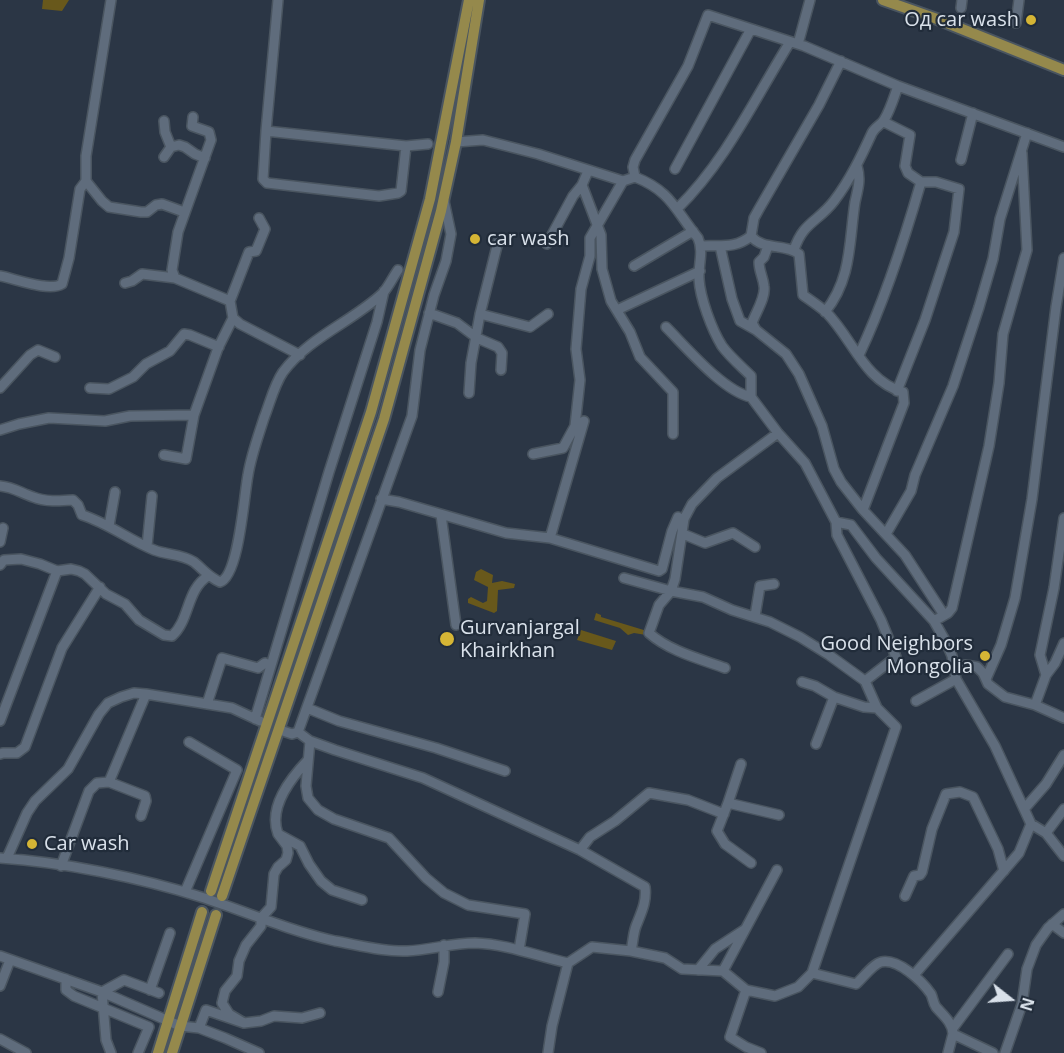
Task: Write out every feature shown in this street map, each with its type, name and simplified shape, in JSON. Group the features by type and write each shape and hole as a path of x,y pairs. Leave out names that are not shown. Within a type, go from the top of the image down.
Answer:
{"main road":[{"path":"211,891 371,412 420,238 440,153 469,0"},
{"path":"222,896 384,419 444,199 456,142 479,0"},
{"path":"885,0 1063,66"},
{"path":"158,1053 202,912"},
{"path":"172,1053 216,915"}],"street":[{"path":"0,276 56,287 62,284 65,277 80,189 86,181 86,156 111,0"},
{"path":"278,0 263,179 267,183 379,196 401,191 406,146"},
{"path":"677,209 708,176 729,146 794,43 810,0"},
{"path":"1016,23 1020,0"},
{"path":"635,177 633,167 635,160 688,66 708,15 794,43 898,86 1064,147"},
{"path":"675,169 751,29"},
{"path":"701,246 732,246 751,236 754,218 814,114 841,61"},
{"path":"794,250 798,236 832,204 858,166 873,130 884,122 898,86"},
{"path":"961,160 973,113"},
{"path":"175,279 172,270 178,232 211,140 209,132 192,126 193,117"},
{"path":"164,122 171,147"},
{"path":"884,122 910,135 905,166 908,173 921,182 936,182 959,189 954,232 925,320 897,391"},
{"path":"266,131 406,146 428,144"},
{"path":"886,534 911,492 915,475 928,449 957,376 991,267 1006,198 1027,133"},
{"path":"456,142 483,140 538,154 623,181 635,177 655,186 667,196 693,231 701,246 699,278 702,295 714,330 723,347 752,376 751,397"},
{"path":"164,157 171,147 179,146 205,158"},
{"path":"934,621 952,608 989,446 999,383 1003,334 1027,250 1022,153"},
{"path":"825,312 835,300 851,251 855,202 860,182 858,166"},
{"path":"546,244 588,171"},
{"path":"86,181 109,207 147,212 156,205 162,204 184,212"},
{"path":"533,454 562,448 575,426 580,380 576,349 581,289 590,256 590,238 623,181"},
{"path":"859,355 904,245 921,182"},
{"path":"582,185 598,224 603,244 602,268 608,292 630,332 640,357 673,392 673,434"},
{"path":"298,732 412,416 420,350 446,261 451,234 444,199"},
{"path":"164,455 186,459 194,415 219,347 233,318 230,301 249,252 256,251 265,230 259,218"},
{"path":"634,266 693,231"},
{"path":"751,236 768,246 794,250 799,254 803,295 825,312 868,370 883,383 903,392 904,403 863,510"},
{"path":"469,393 471,363 480,314 498,242"},
{"path":"720,246 732,299 740,321 756,330 786,354 799,374 822,426 834,469 841,482 863,510 905,555 944,615"},
{"path":"756,330 752,323 763,296 764,286 759,273 759,262 764,257 768,246"},
{"path":"986,679 1001,645 1015,598 1032,499 1064,258"},
{"path":"0,486 18,490 34,498 55,501 73,500 82,515 102,522 147,546 182,556 194,562 208,576 220,582 224,581 228,575 240,534 248,473 256,442 282,373 315,341 342,324 384,291 398,270"},
{"path":"617,310 700,271"},
{"path":"125,283 142,274 175,279 230,301"},
{"path":"255,719 329,472 377,322 384,291"},
{"path":"429,313 457,323 477,338 501,349 501,370"},
{"path":"480,314 530,327 548,314"},
{"path":"233,318 300,355"},
{"path":"666,327 714,375 743,395 751,397 778,433 805,463 836,522 837,535 881,620 896,657 865,681"},
{"path":"90,388 109,389 134,377 146,364 170,351 184,334 219,347"},
{"path":"0,388 30,355 38,350 55,357"},
{"path":"0,430 49,418 105,421 158,414 194,415"},
{"path":"550,538 584,421"},
{"path":"725,668 690,656 649,633 659,605 671,591 675,579 684,519 701,493 739,460 778,433"},
{"path":"109,526 115,492"},
{"path":"147,546 152,496"},
{"path":"381,499 399,502 506,533 550,538 659,571 662,569 678,517"},
{"path":"441,515 456,626"},
{"path":"1046,675 1040,655 1054,588 1064,518"},
{"path":"836,522 851,525 876,558 934,621 946,642 956,679 995,746 1031,824 1046,833 1064,856"},
{"path":"0,542 3,528"},
{"path":"683,534 705,543 734,533 755,546"},
{"path":"1,560 21,559 57,571 71,569 79,571 106,594 125,604 139,620 164,635 172,636 178,630 195,588 208,576"},
{"path":"0,721 57,571"},
{"path":"550,1053 552,1026 568,963 592,946 665,958 682,969 723,971 746,990 775,996 798,987 812,973 896,728 877,708 865,681 800,637 755,616 732,610 703,597 624,578"},
{"path":"755,616 760,586 774,584"},
{"path":"0,754 17,753 25,747 62,648 100,587"},
{"path":"1035,705 1046,675 1055,663 1064,643"},
{"path":"207,704 222,658 258,668 265,663"},
{"path":"954,667 971,665 983,672 988,684 1005,698 1035,705 1064,718"},
{"path":"916,701 956,679"},
{"path":"802,682 834,697 864,707 877,708"},
{"path":"268,724 232,708 146,694 134,693 108,703 99,714 68,769 35,801 4,858 155,884 332,940 363,946 407,951 444,945 482,944 519,950 568,963"},
{"path":"109,782 146,694"},
{"path":"816,744 834,697"},
{"path":"307,708 345,723 436,748 505,771"},
{"path":"280,730 292,734 298,732"},
{"path":"298,732 310,741 423,778 580,850 645,888 642,914 635,928 631,951"},
{"path":"310,741 306,786 308,798 318,810 334,819 389,838 426,878 444,893 468,906 525,914 519,950"},
{"path":"185,892 237,770 189,742"},
{"path":"1025,808 1046,784 1064,755"},
{"path":"244,1023 229,1014 222,1003 225,991 237,976 239,962 246,945 261,926 261,918 270,907 274,874 286,860 288,853 287,846 274,824 281,797 296,773 308,760"},
{"path":"741,764 717,831 725,844 751,863"},
{"path":"61,866 92,786 109,782 145,796 146,801 141,816"},
{"path":"905,896 914,876 922,872 932,829 946,794 960,792 973,796 998,849 1004,871"},
{"path":"580,850 590,837 648,793 688,800 724,814"},
{"path":"728,803 778,815"},
{"path":"1046,833 1064,809"},
{"path":"914,975 1019,853 1031,824"},
{"path":"278,834 300,846 309,864 332,890 362,900"},
{"path":"723,971 777,870"},
{"path":"1005,1053 1022,1004 1027,969 1036,945 1052,924 1064,914"},
{"path":"1052,924 1064,933"},
{"path":"698,970 715,949 745,929"},
{"path":"102,992 124,980 155,991 170,933"},
{"path":"438,992 444,962 444,945"},
{"path":"948,1053 953,1031 1008,954"},
{"path":"0,956 102,992 180,1026 199,1028 259,1053"},
{"path":"0,986 10,960"},
{"path":"812,973 856,984 879,962 890,962 902,966 914,975 930,994 934,1004 953,1031 993,1053"},
{"path":"66,979 66,990 149,1027 138,1053"},
{"path":"746,990 730,1037 761,1053"},
{"path":"102,992 106,1040 111,1053"},
{"path":"199,1028 206,1010 244,1023 261,1021 274,1016 302,1018 320,1013"},
{"path":"0,1040 26,1053"}],"shaded area":[{"path":"43,0 69,0 62,11 42,9"},
{"path":"481,569 493,575 492,583 502,581 515,584 514,588 498,590 497,611 494,613 468,603 471,597 483,603 487,601 488,587 474,580 476,572"},
{"path":"596,613 601,617 647,631 646,635 634,633 628,635 620,628 594,620"},
{"path":"581,630 616,641 612,650 577,640"}],"place":[{"name":"Од car wash","path":"1031,20"},
{"name":"car wash","path":"475,239"},
{"name":"Gurvanjargal Khairkhan","path":"447,639"},
{"name":"Good Neighbors Mongolia","path":"985,656"},
{"name":"Car wash","path":"32,844"}]}
